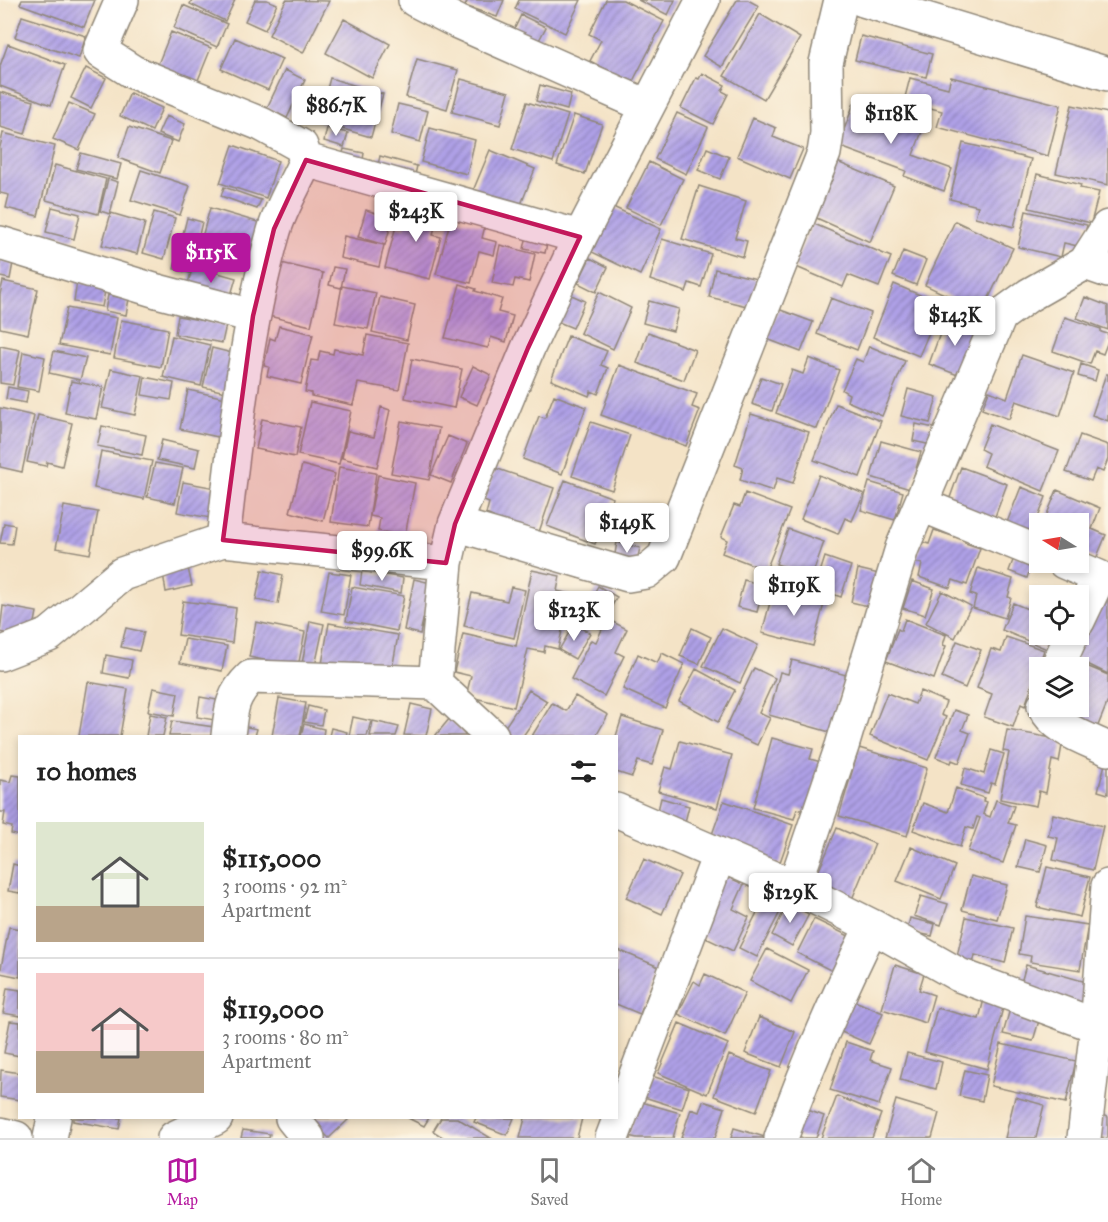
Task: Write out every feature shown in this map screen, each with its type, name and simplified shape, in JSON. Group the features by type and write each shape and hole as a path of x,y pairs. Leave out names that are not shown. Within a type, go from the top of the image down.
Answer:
{"street":[{"path":"122,0 100,51 133,72 261,124 301,146 306,160 274,229 253,316 240,397 223,540"},
{"path":"415,0 458,22 647,106"},
{"path":"435,683 446,563 456,524 528,348 580,237 704,0"},
{"path":"456,524 628,575 646,572 664,558 824,153 827,134 826,63 841,0"},
{"path":"863,0 1108,74"},
{"path":"306,160 580,237"},
{"path":"794,887 842,746 902,548 1000,316 1029,295 1096,267 1108,227"},
{"path":"0,243 157,291 253,316"},
{"path":"922,505 1029,549"},
{"path":"0,654 49,635 122,574 223,540 446,563"},
{"path":"1089,568 1105,572 1089,601"},
{"path":"228,735 232,705 238,689 251,677 435,683 491,735"},
{"path":"1048,717 1108,749"},
{"path":"618,811 794,887 872,926 959,975 1103,1029"},
{"path":"612,1138 719,855"},
{"path":"1084,1138 1103,1029 1108,886"},
{"path":"781,1138 801,1083 844,982 872,926"},
{"path":"50,1138 54,1119"},
{"path":"174,1138 214,1119"},
{"path":"293,1119 308,1138"},
{"path":"0,1134 16,1138"}],"highlighted area":[{"path":"306,160 580,237 528,348 455,524 446,563 223,540 253,316 274,229"}],"building":[{"path":"22,0 95,0 84,27 20,4"},
{"path":"192,0 235,0 225,21 190,4"},
{"path":"255,0 267,0 277,4 265,30 245,21"},
{"path":"286,0 329,1 303,53 269,35"},
{"path":"468,0 504,0 497,17 465,6"},
{"path":"519,0 581,0 565,33 515,9"},
{"path":"606,0 623,0 664,21 632,83 590,61 601,40 589,34"},
{"path":"638,0 675,0 668,15"},
{"path":"737,0 748,0 759,6 722,67 703,56"},
{"path":"183,5 227,24 217,47 174,28"},
{"path":"760,14 800,38 764,99 724,76"},
{"path":"521,15 546,27 537,44 513,32"},
{"path":"22,16 86,36 79,58 15,37"},
{"path":"344,19 390,44 372,78 326,53"},
{"path":"171,32 211,48 196,85 156,69"},
{"path":"861,36 932,54 926,77 855,60"},
{"path":"235,38 282,59 268,90 221,69"},
{"path":"8,44 65,65 51,105 0,86 0,66"},
{"path":"417,59 458,70 447,109 406,97"},
{"path":"86,68 106,78 91,108 71,98"},
{"path":"285,70 305,80 287,118 267,108"},
{"path":"702,73 725,85 722,91 728,94 713,124 681,108 696,78 699,79"},
{"path":"951,77 1061,105 1048,156 937,127 942,111 904,101 910,78 948,88"},
{"path":"330,78 383,94 371,137 318,122"},
{"path":"461,79 509,92 500,125 452,112"},
{"path":"540,85 571,94 567,110 536,101"},
{"path":"0,92 34,101 25,134 0,127"},
{"path":"130,93 162,108 152,131 120,116"},
{"path":"527,102 568,115 553,162 512,149"},
{"path":"69,103 95,114 79,150 53,139"},
{"path":"854,103 923,129 913,155 952,169 944,191 904,176 906,171 838,146"},
{"path":"398,104 428,111 420,142 391,134"},
{"path":"1072,105 1108,113 1108,185 1056,173"},
{"path":"677,113 708,127 686,174 655,159"},
{"path":"574,115 602,124 585,174 557,165"},
{"path":"166,116 185,124 178,142 158,134"},
{"path":"753,118 776,128 773,137 803,149 790,179 737,156"},
{"path":"129,127 171,141 160,173 118,158"},
{"path":"327,128 348,133 344,147 324,141"},
{"path":"430,128 475,140 467,174 421,162"},
{"path":"3,133 55,146 38,216 6,208 9,195 0,193 0,147"},
{"path":"963,143 1031,159 1014,227 975,217 978,206 950,199"},
{"path":"233,145 278,161 266,198 220,183"},
{"path":"707,148 729,157 720,179 698,170"},
{"path":"344,149 364,153 362,166 341,161"},
{"path":"490,150 535,169 516,217 470,198"},
{"path":"81,153 121,164 117,179 76,169"},
{"path":"380,156 417,166 413,183 376,174"},
{"path":"835,161 894,186 870,242 812,216"},
{"path":"649,162 683,179 661,225 626,208"},
{"path":"55,165 106,179 98,214 46,200"},
{"path":"141,170 190,186 180,215 131,200"},
{"path":"1037,174 1099,192 1091,223 1029,208"},
{"path":"108,179 118,182 110,214 100,211"},
{"path":"699,186 746,201 735,238 747,241 743,257 682,239"},
{"path":"224,187 261,200 257,209 221,196"},
{"path":"412,202 439,209 433,235 441,237 430,279 385,268 396,226 405,228"},
{"path":"52,207 80,214 74,239 46,232"},
{"path":"613,207 661,229 640,275 592,252"},
{"path":"210,208 264,224 255,256 201,241"},
{"path":"366,210 393,218 385,245 358,237"},
{"path":"1026,211 1087,225 1082,247 1064,243 1061,257 1018,247"},
{"path":"154,212 175,218 164,259 143,253"},
{"path":"111,213 145,223 137,254 102,245"},
{"path":"187,218 202,222 190,273 174,269"},
{"path":"451,218 485,226 482,238 497,242 494,255 479,251 471,283 436,274"},
{"path":"955,221 1013,248 982,312 925,285"},
{"path":"812,223 891,257 879,287 848,275 843,287 794,266"},
{"path":"527,235 548,238 545,253 524,249"},
{"path":"344,236 384,245 379,267 340,258"},
{"path":"662,239 711,254 701,287 689,283 686,292 650,280"},
{"path":"500,245 535,254 529,282 515,279 513,287 492,283"},
{"path":"903,251 926,260 916,285 893,276"},
{"path":"590,258 608,267 596,292 578,283"},
{"path":"0,260 13,263 10,279 0,277"},
{"path":"273,261 323,273 311,326 260,314"},
{"path":"193,266 236,278 229,302 186,290"},
{"path":"333,267 345,269 341,288 329,285"},
{"path":"715,269 757,279 751,307 709,297"},
{"path":"3,281 38,289 28,334 0,328 0,294"},
{"path":"77,281 106,286 102,307 74,302"},
{"path":"460,284 502,299 498,312 513,316 506,342 491,337 488,348 445,338"},
{"path":"894,284 941,304 919,356 873,337"},
{"path":"342,286 376,293 368,329 335,323"},
{"path":"599,292 631,308 613,349 580,333"},
{"path":"567,293 585,301 573,328 556,321"},
{"path":"108,295 129,299 126,315 105,311"},
{"path":"380,297 415,305 407,340 372,332"},
{"path":"1085,297 1108,306 1108,330 1077,318"},
{"path":"831,298 871,313 857,350 817,334"},
{"path":"649,301 679,309 673,331 643,323"},
{"path":"67,308 117,318 110,355 59,345"},
{"path":"778,309 813,322 801,352 767,339"},
{"path":"178,316 226,325 222,343 175,334"},
{"path":"946,317 980,330 963,377 929,364"},
{"path":"1065,317 1101,329 1101,332 1108,334 1103,354 1095,351 1090,364 1053,351"},
{"path":"121,320 168,329 161,367 114,358"},
{"path":"279,326 313,334 301,384 267,376 269,367 264,366 270,338 275,340"},
{"path":"648,332 695,350 684,380 637,363"},
{"path":"367,335 408,343 399,390 358,383 353,405 311,396 311,393 305,392 311,360 318,361 320,351 333,354 334,349 363,355"},
{"path":"172,336 210,345 201,386 163,377"},
{"path":"568,336 607,351 601,365 608,368 598,394 591,391 589,396 551,380"},
{"path":"0,346 20,350 13,385 0,383"},
{"path":"869,346 905,361 882,416 847,401 849,394 842,390 856,359 863,362"},
{"path":"212,348 244,356 235,394 203,387"},
{"path":"54,351 86,358 80,380 49,373"},
{"path":"23,352 45,357 39,391 17,387"},
{"path":"1022,355 1074,373 1060,416 1016,401 1009,419 982,409 989,391 1007,398"},
{"path":"809,358 839,370 817,429 776,413 792,370 803,374"},
{"path":"412,359 462,369 454,408 405,398"},
{"path":"1081,364 1098,370 1095,381 1078,376"},
{"path":"619,365 697,394 692,407 700,410 686,446 601,415"},
{"path":"473,366 491,375 477,405 459,397"},
{"path":"111,369 143,376 135,415 102,408"},
{"path":"1106,374 1108,374 1108,421 1092,415"},
{"path":"145,377 174,383 171,400 142,395"},
{"path":"761,377 781,384 772,411 752,404"},
{"path":"71,381 103,387 96,419 65,413"},
{"path":"8,387 28,391 26,403 6,399"},
{"path":"908,389 937,397 930,423 901,416"},
{"path":"188,390 231,399 223,438 180,429"},
{"path":"554,395 586,407 562,474 523,459 539,416 545,418"},
{"path":"310,402 351,411 339,464 298,455"},
{"path":"836,404 881,421 860,477 814,460"},
{"path":"381,407 390,410 377,467 342,458 348,431 374,437"},
{"path":"0,408 34,416 22,472 0,467"},
{"path":"751,414 809,432 793,483 777,478 773,491 740,480 743,468 735,465"},
{"path":"38,415 72,423 62,466 47,462 46,466 27,462"},
{"path":"262,419 301,427 295,457 256,449"},
{"path":"401,421 439,428 429,480 391,473"},
{"path":"591,422 630,435 612,490 572,476"},
{"path":"916,424 939,429 936,446 913,441"},
{"path":"990,424 1059,451 1043,491 983,466 988,453 980,449"},
{"path":"102,426 146,435 142,455 97,446"},
{"path":"1080,435 1108,445 1108,459 1103,472 1096,469 1091,481 1066,472"},
{"path":"448,436 467,444 451,483 431,475"},
{"path":"162,440 199,449 195,468 157,460"},
{"path":"881,441 921,452 910,489 871,477"},
{"path":"101,451 152,461 144,499 94,488"},
{"path":"155,463 183,468 175,503 147,497"},
{"path":"302,465 335,474 323,521 290,512"},
{"path":"339,467 376,473 368,527 331,522"},
{"path":"961,467 1007,484 993,522 947,506"},
{"path":"495,468 554,488 539,532 514,524 513,530 491,523 493,517 486,514 489,503 484,501"},
{"path":"378,475 415,483 405,536 378,531 380,518 370,516"},
{"path":"819,475 864,494 852,521 845,518 838,534 801,519"},
{"path":"565,480 613,498 595,544 547,526"},
{"path":"183,482 216,488 210,518 177,512"},
{"path":"869,482 903,492 895,520 861,510"},
{"path":"1021,487 1046,497 1040,513 1029,513 1029,541 1004,530"},
{"path":"1057,490 1100,508 1092,529 1106,535 1096,559 1089,556 1089,513 1048,513"},
{"path":"745,493 790,510 766,570 722,553 727,540 721,537 734,505 740,507"},
{"path":"64,506 98,512 90,554 56,548"},
{"path":"4,523 15,525 12,544 0,543"},
{"path":"788,529 824,542 812,576 776,564"},
{"path":"934,530 965,540 965,543 980,548 967,585 953,580 950,588 919,577 922,564 915,562 922,542 929,544"},
{"path":"617,542 640,548 636,565 614,560"},
{"path":"1015,555 1029,560 1027,578 1009,571"},
{"path":"825,557 851,566 841,597 815,588"},
{"path":"188,568 192,586 166,592 163,573"},
{"path":"978,568 1013,579 1008,597 1011,598 1005,618 973,608 976,596 970,594"},
{"path":"858,569 879,574 872,607 851,602"},
{"path":"262,570 283,575 278,604 256,600"},
{"path":"532,570 560,576 557,591 570,594 558,649 545,646 544,652 528,649 514,707 466,696 471,676 454,672 463,634 516,646"},
{"path":"362,571 403,578 401,593 360,585"},
{"path":"329,572 351,575 344,615 321,611"},
{"path":"414,579 431,583 420,634 404,630"},
{"path":"744,580 764,585 757,612 737,607"},
{"path":"912,581 934,589 925,615 903,608"},
{"path":"598,586 617,597 599,628 581,617"},
{"path":"352,587 404,596 397,631 346,621"},
{"path":"511,587 525,590 514,638 464,626 472,593 507,601"},
{"path":"774,587 825,600 813,646 762,633"},
{"path":"942,591 971,606 955,638 926,623"},
{"path":"1108,596 1108,674 1089,665 1089,657 1073,657 1080,645 1089,645 1089,629"},
{"path":"183,601 236,608 232,643 178,635"},
{"path":"1013,603 1029,610 1029,641 1002,630"},
{"path":"3,606 37,612 32,638 0,632"},
{"path":"607,619 627,629 616,652 624,656 604,696 571,679 591,640 596,642"},
{"path":"905,619 946,635 943,645 946,646 934,679 886,661 898,629 901,631"},
{"path":"310,621 324,624 314,671 301,669"},
{"path":"256,622 305,632 298,667 249,657"},
{"path":"329,623 398,635 391,676 322,664"},
{"path":"574,624 590,633 575,659 559,650"},
{"path":"126,628 144,632 139,651 121,647"},
{"path":"692,628 711,637 699,664 680,656"},
{"path":"722,628 758,645 740,683 703,666"},
{"path":"1006,637 1044,650 1042,657 1029,657 1029,694 1025,706 1021,704 1013,727 984,717 992,694 977,688 991,649 1001,652"},
{"path":"185,639 227,646 222,671 180,663"},
{"path":"957,641 981,650 965,688 942,678"},
{"path":"1037,645 1057,645 1054,652"},
{"path":"662,653 684,664 665,708 623,689 638,654 657,663"},
{"path":"106,655 132,660 129,678 103,673"},
{"path":"792,660 846,675 830,732 769,715 780,672 788,674"},
{"path":"1089,667 1108,675 1108,701 1095,733 1074,717 1089,717"},
{"path":"754,668 775,678 759,713 770,718 757,745 725,730"},
{"path":"696,669 735,690 718,722 679,701"},
{"path":"88,682 128,689 120,735 79,735"},
{"path":"153,688 178,693 174,716 148,711"},
{"path":"529,690 547,701 524,735 501,733"},
{"path":"920,691 946,702 941,715 946,717 928,760 870,736 887,693 915,704"},
{"path":"575,696 608,715 597,735 533,735 552,703 566,711"},
{"path":"200,697 223,701 220,721 197,717"},
{"path":"279,698 306,703 300,735 272,735"},
{"path":"411,704 432,709 426,735 404,735"},
{"path":"308,706 324,710 321,725 304,722"},
{"path":"954,710 968,715 962,730 970,733 959,763 952,760 951,763 936,757"},
{"path":"150,714 167,717 163,735 146,735"},
{"path":"353,717 371,721 367,735 349,735"},
{"path":"622,717 663,730 652,765 638,761 632,777 618,773 616,735"},
{"path":"450,718 465,735 436,735"},
{"path":"172,721 214,727 213,735 169,735"},
{"path":"373,721 399,727 396,735 370,735"},
{"path":"304,724 324,729 323,735 301,735"},
{"path":"237,725 257,729 255,735 234,735"},
{"path":"331,728 347,732 346,735 329,735"},
{"path":"1007,730 1063,740 1059,762 1052,760 1046,793 1039,791 1036,806 1000,799 1009,752 1003,751"},
{"path":"772,738 813,749 810,759 821,762 808,812 797,809 794,819 753,808"},
{"path":"680,741 732,755 717,808 658,791 665,767 672,769"},
{"path":"859,748 927,768 907,836 839,816"},
{"path":"991,750 1004,754 995,784 991,783 988,793 961,785 965,768 984,774"},
{"path":"1105,764 1108,764 1108,794 1098,791"},
{"path":"12,775 18,776 18,836 11,834 12,827 3,825 5,812 0,812 0,780 10,782"},
{"path":"956,788 984,798 983,801 987,802 983,814 990,817 996,800 1014,806 1008,823 1016,825 1003,863 968,851 980,818 977,817 973,829 966,827 960,847 913,830 923,803 948,812"},
{"path":"661,798 689,806 684,826 656,819"},
{"path":"724,801 793,825 779,865 710,840"},
{"path":"1053,814 1103,826 1093,870 1053,860 1058,838 1048,836"},
{"path":"837,828 875,844 850,904 820,891 825,878 817,875"},
{"path":"1025,839 1047,845 1040,872 1018,867"},
{"path":"911,847 955,866 941,899 897,881"},
{"path":"644,859 680,875 662,914 626,898"},
{"path":"13,864 18,865 18,893 8,891"},
{"path":"1047,867 1090,877 1080,917 1037,907"},
{"path":"721,874 744,884 733,909 749,917 733,951 693,932"},
{"path":"971,876 1007,885 997,919 962,910"},
{"path":"766,895 784,904 757,957 739,948"},
{"path":"921,896 948,904 941,925 914,916"},
{"path":"788,903 809,914 792,946 772,935"},
{"path":"1025,916 1088,925 1080,970 1030,962 1031,956 1019,954"},
{"path":"966,917 1013,928 1005,963 975,955 972,969 955,965"},
{"path":"910,918 935,924 932,936 907,931"},
{"path":"814,919 853,938 836,973 797,953"},
{"path":"9,927 18,929 18,977 0,973"},
{"path":"767,949 808,970 791,1003 750,981"},
{"path":"618,950 659,967 640,1014 618,1005"},
{"path":"895,965 924,974 919,990 934,995 926,1023 882,1009"},
{"path":"1026,965 1090,983 1083,1009 1019,990"},
{"path":"705,974 745,993 725,1036 678,1014 694,981 700,985"},
{"path":"7,988 18,990 18,1016 3,1013"},
{"path":"843,996 883,1013 869,1044 830,1027"},
{"path":"984,999 1004,1004 987,1069 925,1052 937,1008 979,1019"},
{"path":"1010,1009 1040,1017 1033,1041 1003,1034"},
{"path":"759,1017 795,1032 781,1067 745,1053"},
{"path":"10,1021 18,1022 18,1056 4,1053"},
{"path":"679,1023 728,1044 707,1094 658,1073"},
{"path":"846,1042 873,1051 870,1060 892,1067 879,1105 830,1090"},
{"path":"1001,1044 1076,1061 1066,1103 991,1086"},
{"path":"907,1053 942,1062 936,1089 900,1080"},
{"path":"729,1055 771,1071 756,1112 714,1096"},
{"path":"1,1070 18,1073 18,1100 0,1097"},
{"path":"965,1070 987,1075 982,1101 959,1096"},
{"path":"652,1076 689,1088 682,1109 644,1097"},
{"path":"837,1096 881,1114 872,1138 821,1138"},
{"path":"1015,1097 1044,1105 1036,1138 1005,1138"},
{"path":"896,1100 939,1113 932,1138 885,1138"},
{"path":"638,1101 680,1113 673,1138 628,1136"},
{"path":"703,1101 725,1108 715,1138 681,1138 691,1109 699,1112"},
{"path":"797,1106 824,1116 816,1138 803,1138 788,1132"},
{"path":"1103,1115 1108,1117 1108,1138 1099,1137"},
{"path":"73,1119 121,1119 119,1129 73,1121"},
{"path":"309,1119 349,1119 329,1138"},
{"path":"410,1119 428,1119 424,1126"},
{"path":"440,1119 459,1119 491,1138 444,1138 433,1131"},
{"path":"476,1119 514,1119 507,1135 474,1122"},
{"path":"525,1119 582,1119 577,1138 520,1138"},
{"path":"734,1128 765,1137 765,1138 731,1138"},
{"path":"243,1130 270,1134 269,1138 241,1138"}]}
